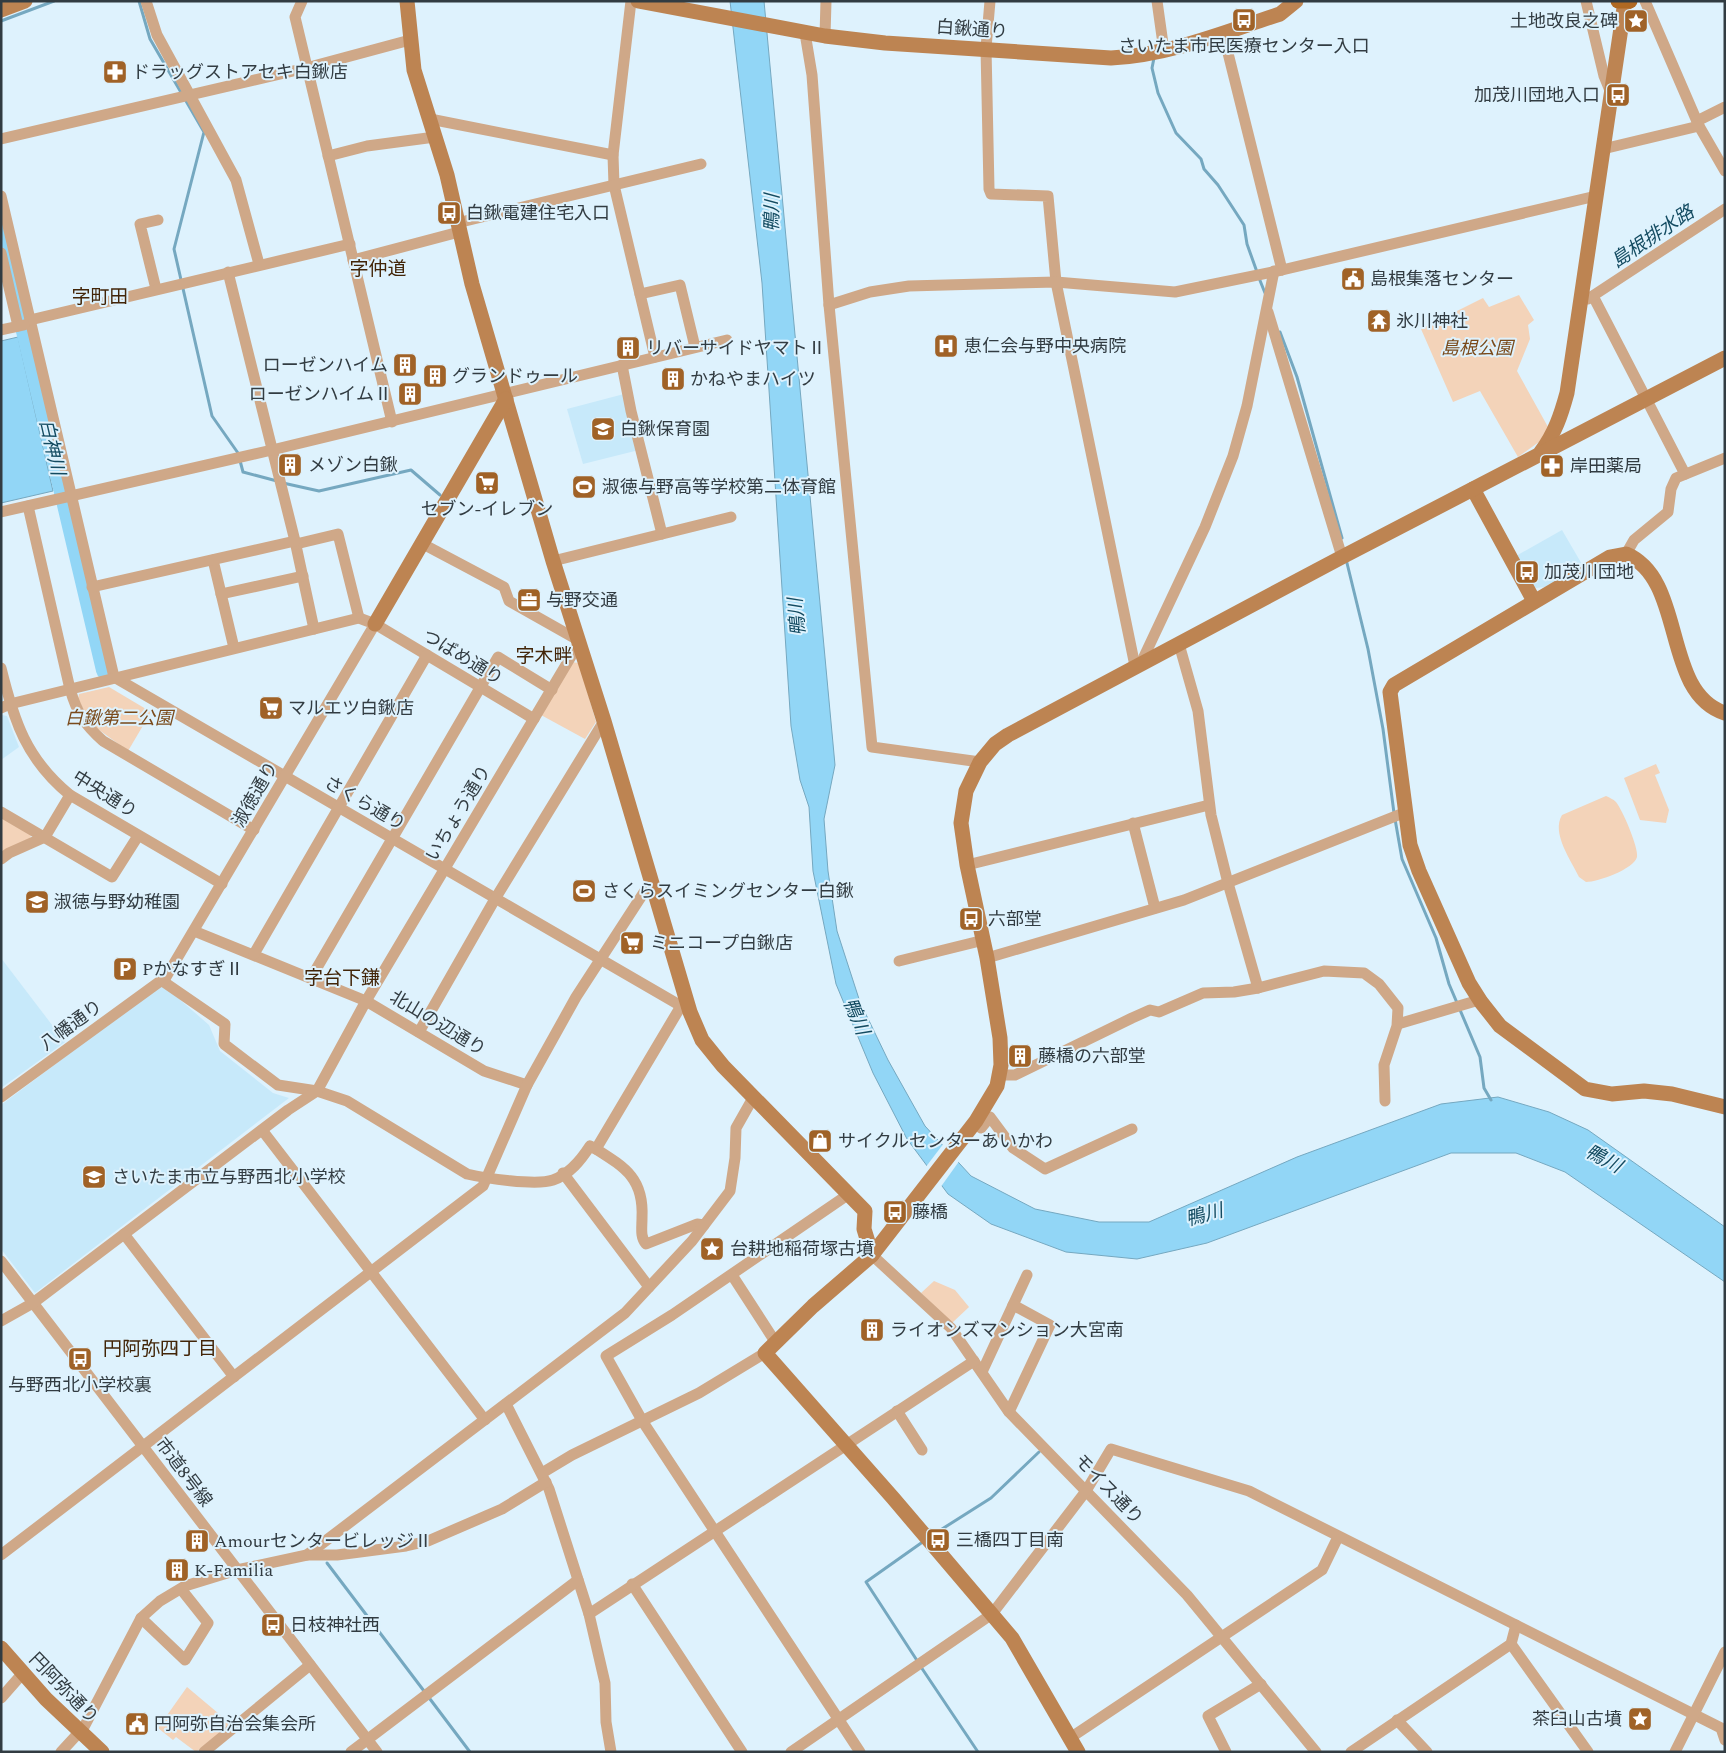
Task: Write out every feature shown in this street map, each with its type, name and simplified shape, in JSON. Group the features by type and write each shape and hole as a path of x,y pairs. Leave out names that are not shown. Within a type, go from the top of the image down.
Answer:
{"main road":[{"path":"1618,1 1630,1"}],"street":[{"path":"1,10 25,1"},
{"path":"146,1 157,35 236,180 259,264"},
{"path":"302,1 295,17 392,422"},
{"path":"407,1 414,70 436,137 458,227 505,397 553,561 604,721 686,1009 702,1040 753,1098 865,1211 864,1229 872,1255"},
{"path":"631,1 614,155 614,185 655,358"},
{"name":"白鍬通り","path":"638,1 825,36 885,43 986,48 1111,58 1158,52 1224,33 1280,14 1296,1"},
{"path":"825,36 826,1"},
{"path":"990,1 986,48 989,189 991,194 1048,196 1056,282 1138,665"},
{"path":"1158,1 1158,52"},
{"path":"1586,1 1604,76 1611,93"},
{"path":"1540,454 1552,437 1560,420 1587,300 1596,196 1625,1"},
{"path":"1645,1 1698,124 1725,171"},
{"path":"802,32 812,76 829,305 872,747 980,762"},
{"path":"1138,665 1205,527 1233,456 1247,406 1278,271 1224,33"},
{"path":"1,139 306,68 410,40"},
{"path":"1603,149 1698,124 1725,107"},
{"path":"430,119 614,155"},
{"path":"328,156 367,146 436,137"},
{"path":"353,260 458,227 614,185 701,164"},
{"path":"1,196 26,324 67,497 114,677"},
{"path":"829,305 870,292 909,286 1056,282 1175,292 1278,271 1596,196"},
{"path":"1587,300 1725,209"},
{"path":"156,290 140,224 158,220"},
{"path":"1,330 259,264 350,244"},
{"path":"1,253 26,324"},
{"path":"228,272 295,543 314,629"},
{"path":"640,294 680,285 695,348"},
{"path":"1587,300 1646,399 1685,474"},
{"path":"1268,311 1342,557"},
{"path":"1,512 505,397 622,365 727,340"},
{"path":"61,1752 80,1732 141,1618 160,1601 181,1589 237,1570 307,1554 337,1555 406,1546 428,1541 502,1509 580,1451 643,1422 699,1393 770,1348 872,1255 976,1127 992,1098 1000,1075 1000,1038 988,958 962,836 962,811 966,791 980,762 994,744 1342,557 1725,358"},
{"path":"622,365 631,410 662,534"},
{"path":"375,624 505,397"},
{"path":"1626,554 1634,540 1668,512 1670,489 1676,478 1725,458"},
{"path":"1473,489 1534,601"},
{"path":"28,506 70,689 76,708 87,727 103,741 254,830"},
{"path":"553,561 731,517"},
{"path":"6,706 114,677 359,618 338,534 92,587"},
{"path":"421,543 504,587 509,601 579,642"},
{"path":"1725,713 1706,703 1693,686 1653,578 1639,562 1626,554 1610,557 1534,601 1394,685 1390,692 1410,845 1419,871 1469,984 1479,1000 1500,1026 1584,1089 1612,1094 1644,1091 1672,1094 1725,1107"},
{"path":"213,560 234,648"},
{"path":"221,594 302,576"},
{"name":"つばめ通り","path":"359,618 375,624 534,719"},
{"name":"淑徳通り","path":"161,980 194,931 375,624"},
{"name":"いちょう通り","path":"317,1091 366,1001 579,642"},
{"path":"1179,644 1198,711 1209,805 1228,883 1258,988"},
{"path":"254,954 427,655"},
{"path":"311,978 498,658 552,690"},
{"name":"中央通り","path":"1,668 6,706 21,734 36,761 70,795 222,884"},
{"name":"さくら通り","path":"114,677 686,1009"},
{"path":"419,1032 495,899 604,721"},
{"path":"1,859 9,853 46,837 70,795"},
{"path":"967,865 1209,805"},
{"path":"1,812 112,876 138,836"},
{"path":"988,958 1155,908 1228,883 1406,812"},
{"path":"1133,824 1155,908"},
{"path":"1,1554 483,1186 527,1085 599,959 650,883"},
{"name":"北山の辺通り","path":"194,931 366,1001 484,1071 527,1085"},
{"path":"899,961 984,940"},
{"path":"1000,1075 1015,1075 1150,1010 1159,1012 1203,993 1234,992 1258,988 1324,971 1364,972 1379,984 1398,1008 1398,1024 1384,1065 1385,1101"},
{"path":"161,980 225,1024 224,1044 278,1085 317,1091 347,1101 467,1174 487,1179 552,1180 580,1163 590,1146 624,1168 640,1192 643,1206 642,1239 646,1244 696,1224 704,1225"},
{"name":"八幡通り","path":"1,1097 161,980"},
{"path":"1398,1024 1479,1000"},
{"path":"596,1149 686,1009"},
{"path":"1,1321 33,1303 262,1130 317,1091"},
{"path":"307,1554 625,1313 692,1241 730,1191 735,1158 736,1128 753,1098"},
{"path":"976,1127 990,1117 1014,1148 1045,1169 1132,1129"},
{"path":"262,1130 485,1420"},
{"path":"563,1173 649,1287"},
{"path":"849,1194 732,1275 606,1356 643,1422 860,1752"},
{"path":"124,1234 234,1377"},
{"name":"モイス通り","path":"872,1255 950,1328 1010,1412 1187,1595 1316,1752"},
{"name":"市道8号線","path":"1,1260 377,1752"},
{"path":"732,1275 770,1348 846,1444 1012,1638 1074,1747 1222,1637 1322,1570 1338,1537"},
{"path":"982,1372 1027,1275"},
{"path":"1010,1412 1050,1324 1013,1306"},
{"path":"589,1614 974,1361"},
{"path":"506,1404 544,1478 589,1614 605,1683 606,1722 611,1752"},
{"path":"897,1411 922,1450"},
{"path":"791,1752 992,1614 1086,1491 1111,1449 1249,1491 1721,1728 1725,1740"},
{"path":"352,1752 578,1580"},
{"path":"632,1584 742,1752"},
{"path":"141,1618 186,1660 208,1623 181,1589"},
{"path":"1351,1752 1510,1644 1516,1625"},
{"path":"1510,1644 1588,1752"},
{"name":"円阿弥通り","path":"1,1648 22,1673 102,1752"},
{"path":"1675,1752 1725,1652"},
{"path":"204,1752 310,1665"},
{"path":"1,1698 22,1673"},
{"path":"1226,1752 1208,1716 1260,1684"},
{"path":"1397,1720 1427,1752"}],"shaded area":[{"name":"白鍬保育園","path":"624,394 639,450 583,464 567,409"},
{"path":"1562,530 1583,566 1545,587 1536,588 1531,584 1516,556"},
{"path":"2,715 7,716 19,747 1,760"},
{"path":"1,958 65,1042 1,1088"},
{"name":"さいたま市立与野西北小学校","path":"162,984 209,1025 220,1051 273,1093 289,1098 35,1293 1,1249 1,1105"}],"green space":[{"name":"島根公園","path":"1519,295 1534,320 1528,325 1530,339 1517,371 1548,427 1543,439 1518,457 1480,391 1453,402 1421,329 1483,298 1489,307"},
{"path":"571,662 579,663 596,722 585,739 541,715"},
{"name":"白鍬第二公園","path":"109,687 151,712 128,751 91,724 78,699 79,694"},
{"path":"1656,764 1660,773 1655,775 1669,810 1666,823 1640,820 1624,778"},
{"path":"1606,796 1616,802 1622,812 1633,837 1637,857 1634,862 1623,870 1607,877 1586,882 1579,877 1563,846 1560,838 1559,822 1562,815"},
{"path":"1,816 31,833 30,841 1,857"},
{"path":"934,1281 955,1290 969,1307 952,1323 921,1293"},
{"path":"187,1687 231,1724 196,1752 176,1737 173,1740 158,1728"}],"water":[{"name":"鴨川","path":"730,1 764,1 835,765 824,819 828,871 837,931 860,1002 888,1060 925,1126 971,1176 1035,1209 1099,1222 1149,1222 1297,1157 1441,1104 1498,1097 1549,1112 1588,1130 1725,1227 1725,1282 1565,1172 1516,1153 1451,1153 1207,1243 1137,1259 1066,1252 991,1224 948,1194 907,1139 873,1073 836,984 813,871 809,807 800,780 791,726 762,283"},
{"path":"18,337 53,491 1,503 1,341"}],"pier":[{"path":"944,1143 960,1160 940,1188 925,1168"}],"waterway":[{"path":"1,21 54,1"},
{"path":"139,1 150,39 204,132 174,249 212,416 238,453 243,472 277,481"},
{"path":"1154,58 1152,68 1158,93 1176,133 1201,159 1204,169 1218,185 1244,225 1247,244 1257,272"},
{"name":"白神川","path":"1,225 106,670"},
{"path":"1259,278 1265,293"},
{"path":"1280,332 1297,377 1342,538"},
{"path":"283,483 319,491 411,470 440,495"},
{"path":"1346,559 1368,649 1383,729 1394,813"},
{"path":"1395,819 1402,859 1436,938 1449,984 1480,1057 1484,1088 1491,1100"},
{"path":"931,1536 991,1498 1039,1452"},
{"path":"918,1662 866,1582 924,1541"},
{"path":"327,1563 424,1691"},
{"path":"921,1667 978,1752"},
{"path":"430,1699 470,1752"}],"place":[{"name":"さいたま市民医療センター入口","path":"1244,20"},
{"name":"土地改良之碑","path":"1636,21"},
{"name":"ドラッグストアセキ白鍬店","path":"115,72"},
{"name":"加茂川団地入口","path":"1618,95"},
{"name":"白鍬電建住宅入口","path":"449,213"},
{"name":"島根集落センター","path":"1353,279"},
{"name":"氷川神社","path":"1379,321"},
{"name":"恵仁会与野中央病院","path":"946,346"},
{"name":"リバーサイドヤマトⅡ","path":"628,348"},
{"name":"ローゼンハイム","path":"405,365"},
{"name":"グランドゥール","path":"435,376"},
{"name":"かねやまハイツ","path":"673,379"},
{"name":"ローゼンハイムⅡ","path":"410,394"},
{"name":"白鍬保育園","path":"603,429"},
{"name":"メゾン白鍬","path":"290,465"},
{"name":"岸田薬局","path":"1552,466"},
{"name":"セブン-イレブン","path":"487,483"},
{"name":"淑徳与野高等学校第二体育館","path":"584,487"},
{"name":"加茂川団地","path":"1527,572"},
{"name":"与野交通","path":"529,600"},
{"name":"マルエツ白鍬店","path":"271,708"},
{"name":"さくらスイミングセンター白鍬","path":"584,891"},
{"name":"淑徳与野幼稚園","path":"37,902"},
{"name":"六部堂","path":"971,919"},
{"name":"ミニコープ白鍬店","path":"632,943"},
{"name":"PかなすぎⅡ","path":"125,969"},
{"name":"藤橋の六部堂","path":"1020,1056"},
{"name":"サイクルセンターあいかわ","path":"820,1141"},
{"name":"さいたま市立与野西北小学校","path":"94,1177"},
{"name":"藤橋","path":"895,1212"},
{"name":"台耕地稲荷塚古墳","path":"712,1249"},
{"name":"ライオンズマンション大宮南","path":"872,1330"},
{"name":"与野西北小学校裏","path":"80,1359"},
{"name":"三橋四丁目南","path":"938,1540"},
{"name":"AmourセンタービレッジⅡ","path":"197,1541"},
{"name":"K-Familia","path":"177,1570"},
{"name":"日枝神社西","path":"273,1625"},
{"name":"茶臼山古墳","path":"1640,1719"},
{"name":"円阿弥自治会集会所","path":"137,1724"}],"district":[{"name":"字仲道","path":"378,268"},
{"name":"字町田","path":"100,296"},
{"name":"字木畔","path":"544,655"},
{"name":"字台下鎌","path":"342,977"},
{"name":"円阿弥四丁目","path":"160,1348"}],"water label":[{"name":"島根排水路","path":"1652,236"}]}
